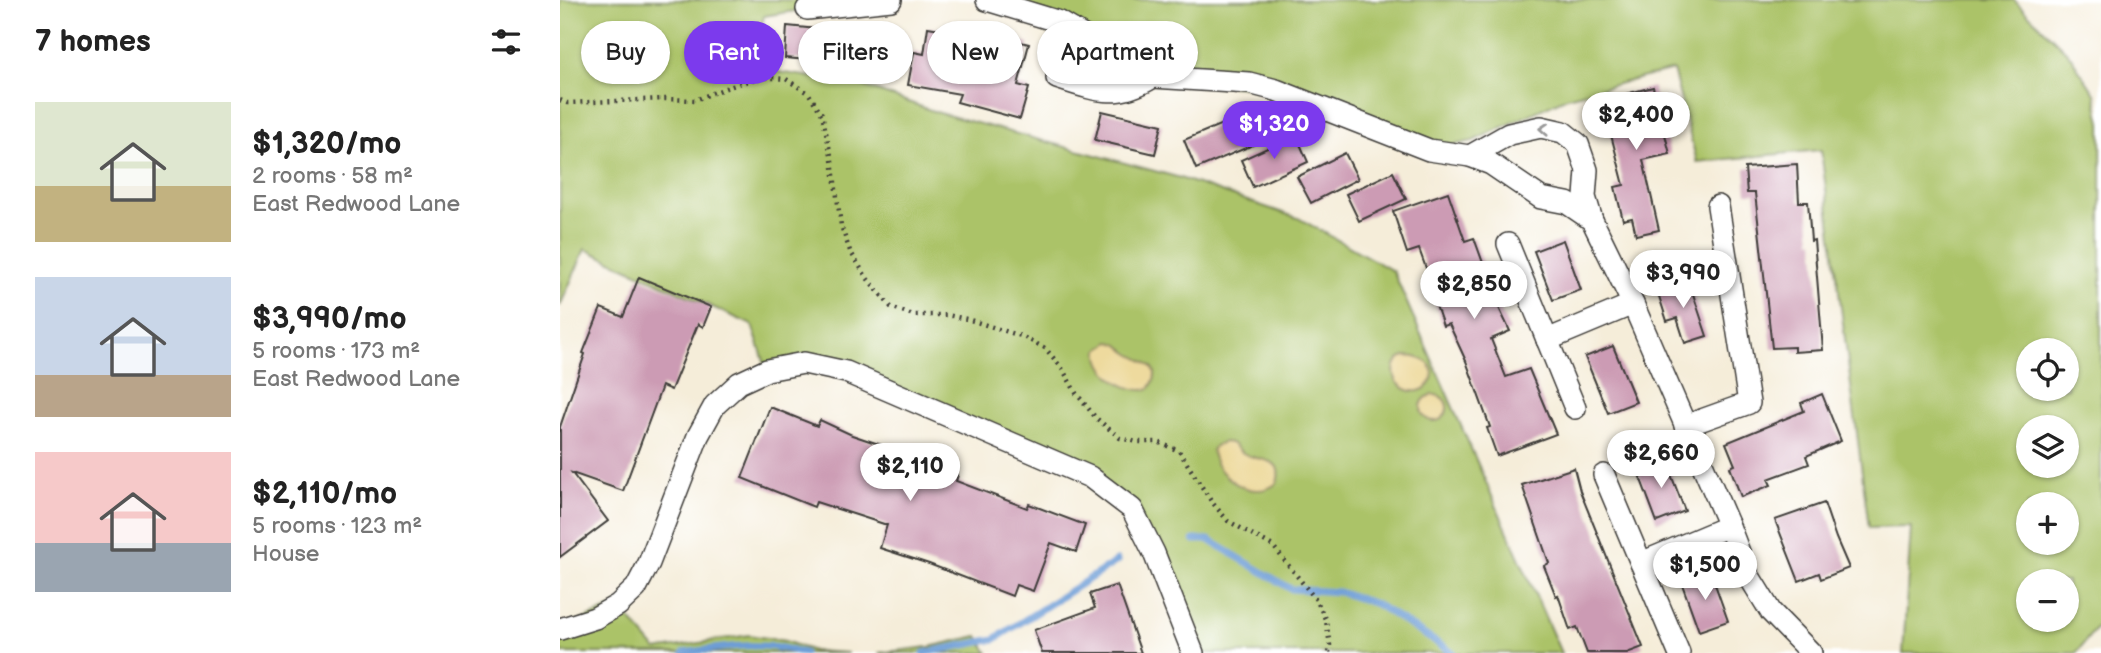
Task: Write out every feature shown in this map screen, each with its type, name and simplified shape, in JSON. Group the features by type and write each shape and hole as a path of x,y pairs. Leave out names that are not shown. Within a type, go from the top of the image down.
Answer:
{"street":[{"path":"807,9 891,0"},
{"path":"987,0 1057,21"},
{"path":"1198,80 1248,83 1276,90 1429,150 1470,156 1491,164 1541,198 1567,203 1592,220"},
{"path":"1076,84 1101,92 1135,89 1142,84"},
{"path":"1470,156 1509,134 1541,127 1563,132 1578,145 1587,170 1585,197 1592,220 1633,304 1747,573 1771,612 1811,653"},
{"path":"1685,426 1749,403 1718,206"},
{"path":"1508,244 1575,408"},
{"path":"1547,340 1633,304"},
{"path":"560,629 596,618 618,605 636,588 649,563 698,436 715,405 739,383 767,370 804,363 846,372 1090,477 1132,509 1153,553 1193,653"},
{"path":"1604,475 1679,653"},
{"path":"1641,563 1729,526"}],"path":[{"path":"560,100 567,103 695,100 761,77 786,79 809,93 822,114 841,226 850,251 867,278 891,307 913,315 947,315 967,319 1021,336 1045,348 1096,418 1120,438 1137,442 1158,442 1179,451 1211,501 1228,521 1273,546 1317,601 1326,621 1329,653"}],"green space":[{"path":"560,0 891,0 764,16 763,21 684,21 684,84 784,84 784,73 798,75 798,84 858,84 936,112 1177,177 1298,218 1393,271 1561,653 1193,653 1132,509 1090,477 846,372 767,370 752,325 585,249 560,306"},
{"path":"987,0 2014,0 2068,53 2095,94 2101,123 2101,622 2076,653 1903,653 1911,527 1869,528 1821,150 1697,162 1673,70 1567,97 1473,141 1429,150 1276,90 1198,82 1198,21 1037,21"},
{"path":"618,605 656,650 749,635 785,641 813,651 848,653 560,653 560,629"},
{"path":"978,636 988,653 878,653 929,647"}],"sand":[{"path":"1110,342 1151,366 1155,375 1149,389 1141,390 1123,385 1108,373 1099,357 1099,349"},
{"path":"1405,356 1421,359 1430,365 1433,373 1426,388 1408,390 1397,382 1395,367 1398,360"},
{"path":"1434,395 1444,398 1447,408 1444,418 1434,421 1424,418 1421,408 1424,398"},
{"path":"1224,442 1233,444 1249,456 1274,464 1278,474 1277,483 1267,489 1256,490 1246,488 1226,477 1214,459 1212,450"}],"building":[{"path":"787,26 798,27 798,59 785,58"},
{"path":"927,34 927,84 1018,84 1029,88 1020,119 957,102 960,94 908,85 913,84 914,52 924,54"},
{"path":"1023,42 1029,44 1023,66"},
{"path":"1653,87 1670,154 1643,160 1659,230 1636,235 1632,218 1623,220 1615,187 1624,185 1602,100"},
{"path":"1102,111 1162,125 1155,154 1095,140"},
{"path":"1241,116 1253,145 1196,169 1184,140"},
{"path":"1296,135 1308,162 1253,187 1241,160"},
{"path":"1345,153 1358,179 1311,203 1297,177"},
{"path":"1797,164 1799,202 1808,202 1811,241 1814,240 1823,350 1794,352 1794,347 1772,348 1755,193 1747,193 1745,168"},
{"path":"1393,172 1406,199 1359,221 1346,194"},
{"path":"1448,192 1465,241 1474,238 1510,331 1491,339 1506,377 1529,369 1556,434 1497,456 1487,428 1490,427 1466,361 1449,324 1443,326 1432,294 1435,293 1419,249 1407,253 1393,211"},
{"path":"1563,240 1581,290 1553,300 1534,251"},
{"path":"639,277 711,307 703,327 698,324 671,390 662,386 623,491 572,473 608,521 560,557 560,427 585,354 583,353 601,308 623,317"},
{"path":"1688,279 1707,336 1685,343 1677,318 1667,321 1657,290"},
{"path":"1613,346 1636,402 1608,413 1585,357"},
{"path":"1822,394 1841,441 1806,456 1809,464 1768,479 1771,485 1741,497 1730,467 1735,465 1726,443 1804,411 1801,403"},
{"path":"770,407 817,426 820,420 852,435 920,458 919,462 958,475 956,481 1027,508 1029,504 1085,525 1076,552 1051,543 1033,591 1016,585 1012,596 880,548 887,525 816,502 814,507 742,478"},
{"path":"1665,459 1685,511 1657,522 1637,469"},
{"path":"1574,468 1580,491 1643,647 1627,653 1587,653 1577,627 1570,630 1544,566 1549,563 1522,485"},
{"path":"1824,503 1849,568 1821,579 1819,573 1799,581 1775,520"},
{"path":"1711,573 1728,621 1699,631 1682,584"},
{"path":"1117,585 1141,653 1042,653 1034,630 1095,608 1090,594"}],"waterway":[{"path":"1194,540 1209,540 1291,589 1339,592 1376,604 1453,653"},
{"path":"924,653 995,639 1117,561"},
{"path":"684,653 759,646 804,653"}]}
